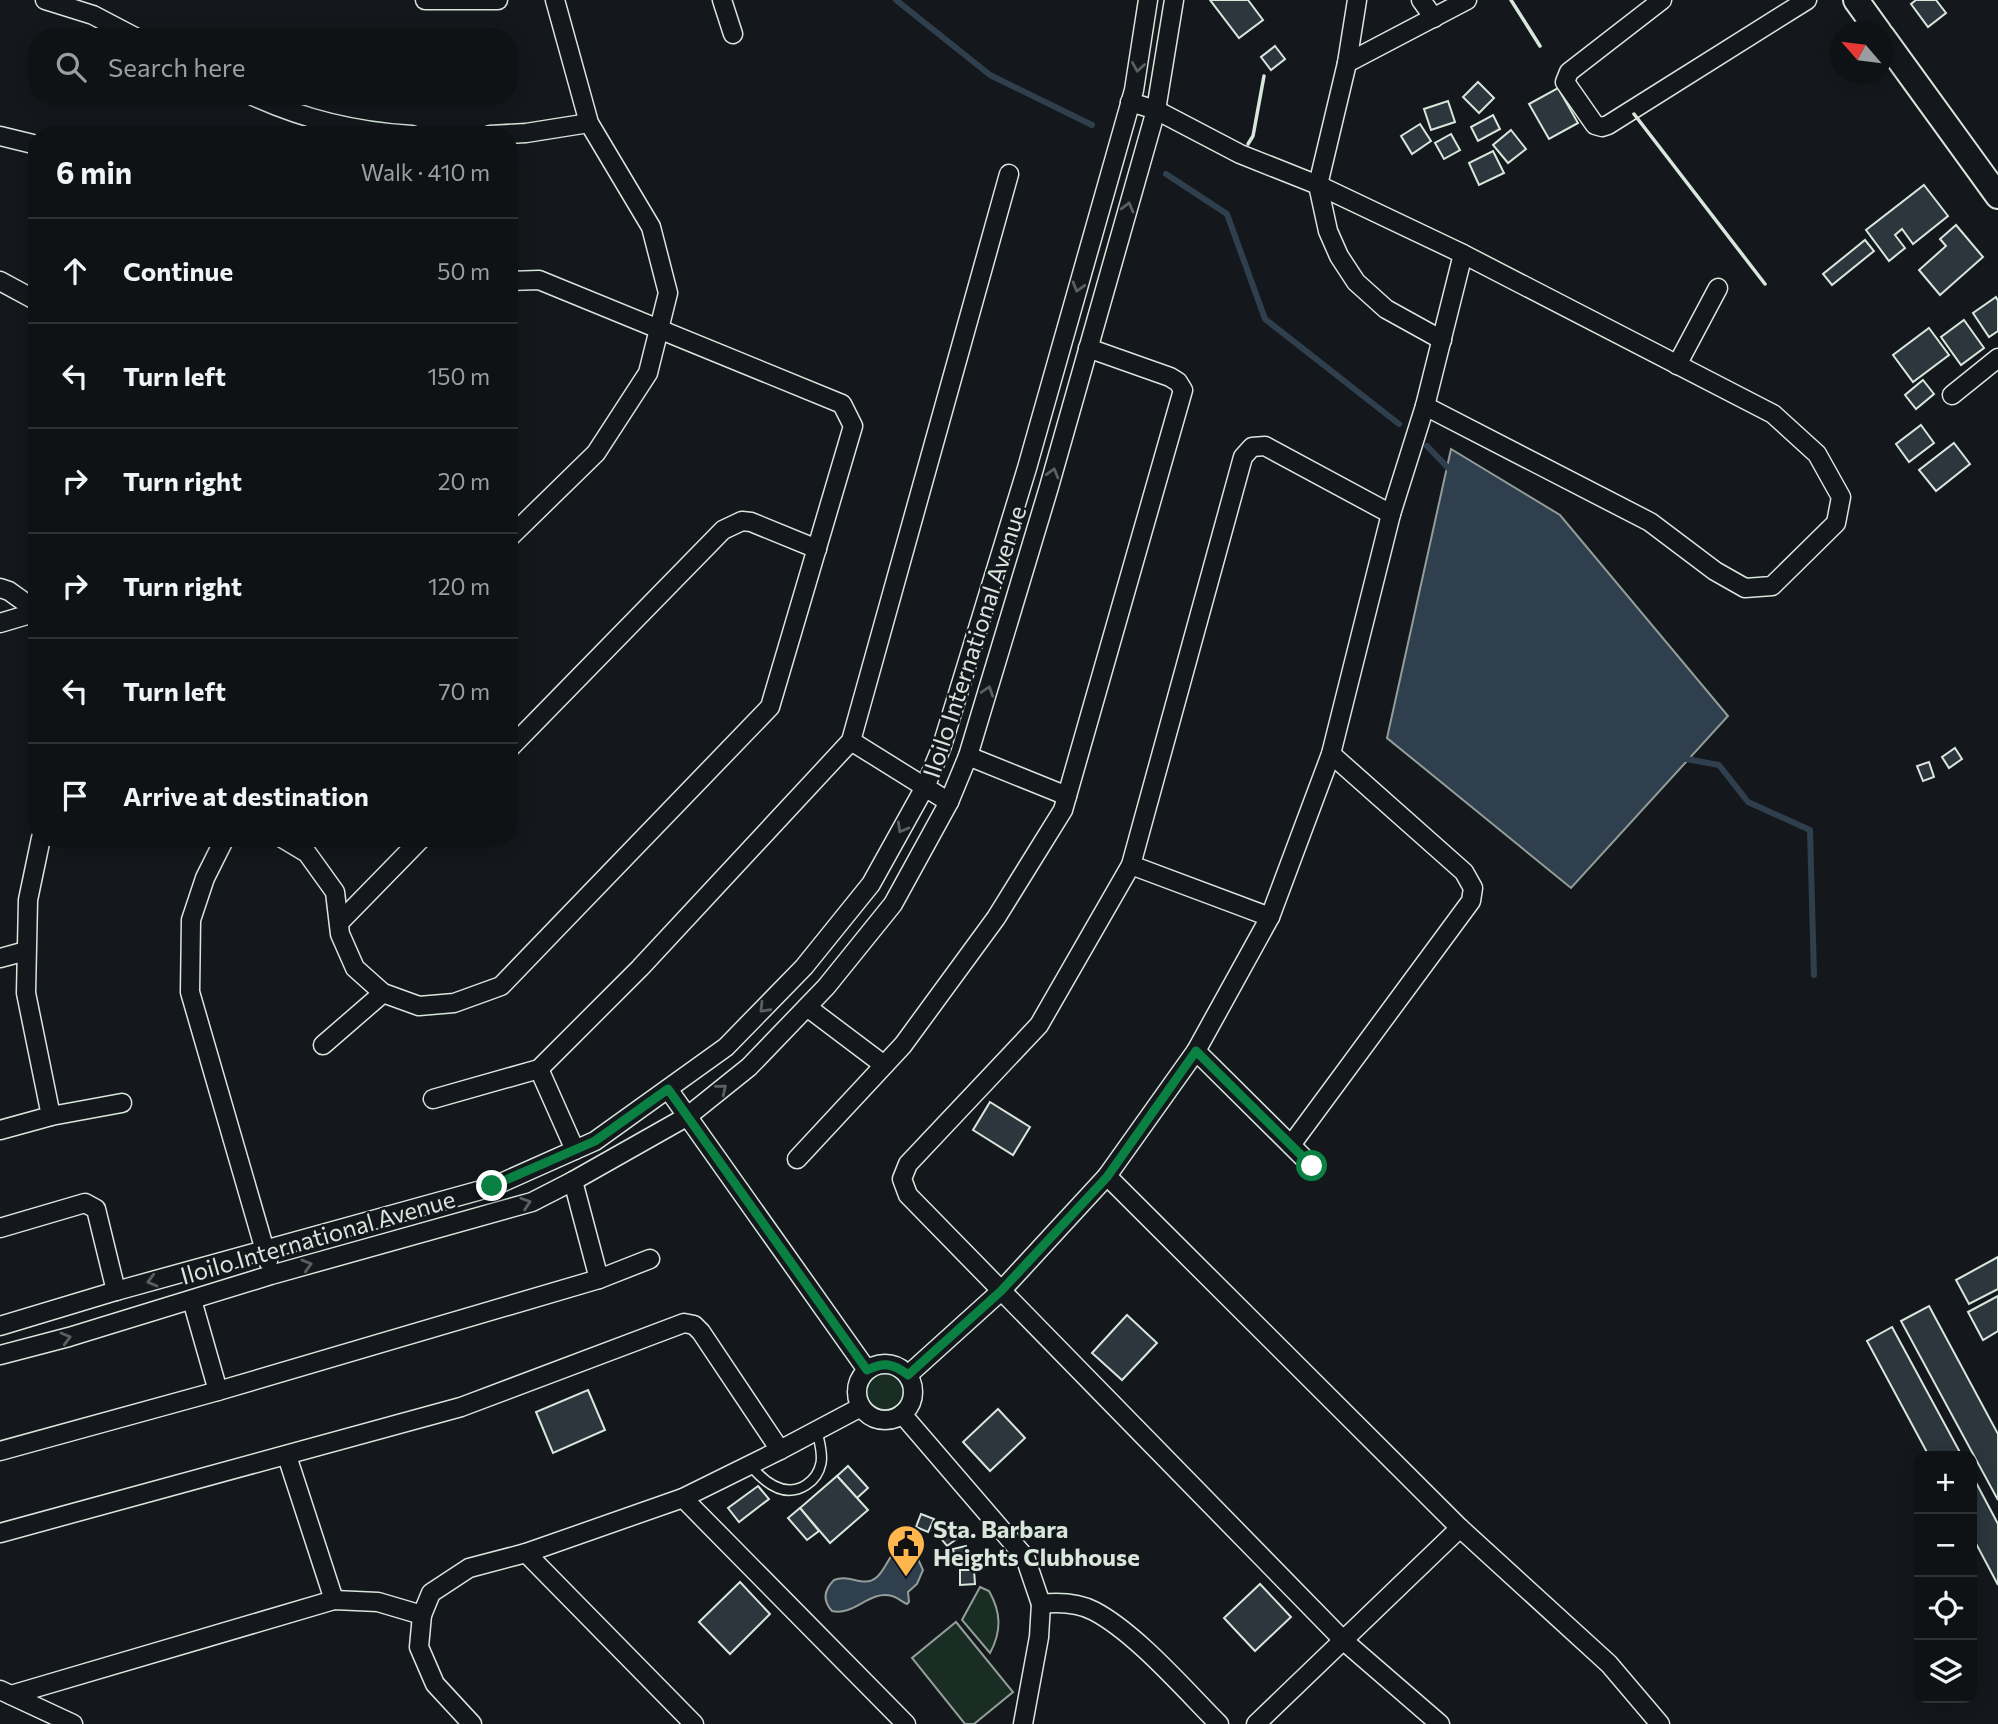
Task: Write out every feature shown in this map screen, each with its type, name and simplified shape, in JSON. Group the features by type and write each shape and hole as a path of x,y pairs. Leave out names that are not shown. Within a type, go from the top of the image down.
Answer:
{"main road":[{"path":"1856,0 1871,21"},
{"path":"1893,51 1998,196"}],"street":[{"path":"45,0 93,15 118,28"},
{"path":"425,0 498,0"},
{"path":"518,529 596,453 648,373 668,293 650,226 589,123 555,0"},
{"path":"722,0 733,34"},
{"name":"Iloilo International Avenue","path":"0,1326 492,1186 575,1150 595,1141 726,1047 804,967 871,884 926,785 942,746 976,639 1130,102 1148,0"},
{"name":"Iloilo International Avenue","path":"0,1355 532,1202 688,1116 749,1067 826,987 893,904 949,802 968,756 1006,633 1156,110 1174,0"},
{"path":"1357,0 1346,63 1318,184 1328,231 1339,256 1356,282 1387,309 1442,340"},
{"path":"1421,0 1434,18"},
{"path":"1346,63 1467,0"},
{"path":"1662,0 1569,72 1565,82 1595,125 1608,125 1807,0"},
{"path":"1130,102 1156,110 1240,154 1318,184 1463,254 1773,414 1817,454 1841,497 1836,523 1772,586 1745,588 1715,571 1650,522 1425,406"},
{"path":"273,105 330,123 350,126"},
{"path":"518,133 589,123"},
{"path":"0,136 28,143"},
{"path":"433,1099 539,1069 640,968 851,740 1010,174"},
{"path":"908,1375 1001,1291 1107,1177 1196,1051 1270,917 1331,754 1391,514 1425,406 1463,254"},
{"path":"0,281 28,296"},
{"path":"297,847 307,853 335,892 340,934 355,968 383,993 419,1006 454,1003 501,986 770,707 853,426 842,404 539,281 518,283"},
{"path":"1677,365 1718,288"},
{"path":"797,1159 903,1045 996,918 1063,810 1183,390 1178,382 1170,377 1088,348"},
{"path":"1952,395 1998,358"},
{"path":"1391,514 1265,446 1252,447 1243,457 1131,865 1039,1025 908,1164 902,1179 908,1195 1344,1641 1440,1724"},
{"path":"518,740 723,530 742,521 751,522 817,549"},
{"path":"0,588 9,591 28,605"},
{"path":"0,623 28,615"},
{"path":"851,740 949,802"},
{"path":"1291,1145 1471,901 1473,888 1464,872 1331,754"},
{"path":"968,756 1067,796"},
{"path":"39,847 28,900 26,993 51,1116"},
{"path":"220,847 205,878 191,920 190,992 271,1275"},
{"path":"339,923 413,847"},
{"path":"1131,865 1270,917"},
{"path":"0,958 26,951"},
{"path":"323,1045 383,993"},
{"path":"807,1007 884,1065"},
{"path":"1196,1051 1312,1166"},
{"path":"539,1069 575,1150"},
{"path":"668,1089 867,1370"},
{"path":"0,1130 51,1116 122,1103"},
{"path":"1107,1177 1460,1528 1609,1664 1660,1724"},
{"path":"573,1181 599,1279"},
{"path":"0,1228 85,1203 92,1205 96,1209 116,1291"},
{"path":"0,1451 218,1391 599,1279 650,1259"},
{"path":"192,1300 218,1391"},
{"path":"0,1533 461,1407 684,1323 694,1325 702,1332 780,1450"},
{"path":"881,1364 896,1365 908,1375 913,1388 911,1403 902,1414 887,1420 880,1419 872,1417 861,1407 857,1394 859,1381 867,1370 881,1364"},
{"path":"466,1723 435,1684 419,1647 422,1615 431,1592 469,1568 526,1553 683,1498 861,1407"},
{"path":"902,1414 1025,1557 1041,1604 1039,1637 1023,1724"},
{"path":"287,1456 334,1600"},
{"path":"683,1498 906,1724"},
{"path":"1256,1724 1460,1528"},
{"path":"526,1553 694,1724"},
{"path":"6,1693 334,1600 378,1602 422,1615"},
{"path":"1041,1604 1059,1602 1094,1611 1141,1647 1219,1724"},
{"path":"6,1693 74,1724"}],"lane":[{"path":"750,1465 773,1487 791,1491 802,1488 814,1480 822,1460 817,1430"}],"green space":[{"path":"885,1372 898,1378 904,1391 898,1404 885,1410 872,1404 866,1391 872,1378"},
{"path":"980,1587 989,1591 998,1614 997,1637 990,1653 962,1620"},
{"path":"956,1622 1013,1692 974,1724 965,1724 912,1658"}],"water":[{"path":"1451,449 1560,515 1728,716 1571,888 1387,738"},
{"path":"906,1552 918,1559 923,1570 917,1584 908,1592 907,1604 884,1595 848,1610 832,1611 825,1595 834,1580 846,1578 867,1582 879,1575 893,1554"}],"building":[{"path":"1210,0 1248,0 1263,20 1239,38"},
{"path":"1916,0 1936,0 1946,13 1928,27 1911,4"},
{"path":"1275,46 1285,59 1271,70 1261,57"},
{"path":"1478,82 1494,98 1479,113 1463,97"},
{"path":"1558,88 1578,123 1549,139 1529,104"},
{"path":"1448,101 1455,122 1431,130 1424,109"},
{"path":"1493,115 1500,129 1478,141 1471,127"},
{"path":"1420,124 1431,141 1412,154 1401,136"},
{"path":"1511,130 1526,149 1508,163 1493,145"},
{"path":"1451,134 1460,150 1444,159 1435,143"},
{"path":"1493,151 1504,173 1479,185 1469,163"},
{"path":"1924,185 1948,216 1913,244 1902,229 1895,235 1905,248 1889,261 1866,230"},
{"path":"1956,225 1983,257 1940,295 1919,270 1946,246 1940,239"},
{"path":"1865,240 1874,251 1832,285 1823,274"},
{"path":"1996,297 1998,331 1989,337 1973,313"},
{"path":"1964,320 1984,348 1961,365 1941,337"},
{"path":"1929,328 1949,355 1913,382 1893,355"},
{"path":"1923,380 1934,394 1916,409 1905,395"},
{"path":"1921,425 1934,443 1909,462 1896,444"},
{"path":"1954,443 1970,464 1936,491 1919,470"},
{"path":"1955,748 1962,759 1949,768 1942,757"},
{"path":"1929,762 1934,777 1923,781 1917,766"},
{"path":"990,1102 1030,1127 1013,1155 973,1130"},
{"path":"1998,1257 1998,1289 1969,1304 1956,1280"},
{"path":"1998,1296 1998,1331 1983,1340 1968,1312"},
{"path":"1929,1306 1998,1434 1998,1500 1977,1461 1977,1451 1971,1451 1901,1321"},
{"path":"1127,1315 1157,1343 1122,1380 1092,1353"},
{"path":"1892,1327 1959,1451 1926,1451 1867,1341"},
{"path":"588,1390 605,1430 553,1453 536,1412"},
{"path":"998,1409 1025,1438 990,1471 963,1442"},
{"path":"848,1466 868,1488 857,1498 837,1476"},
{"path":"837,1476 868,1510 830,1543 800,1508"},
{"path":"1977,1484 1998,1524 1998,1585 1977,1545"},
{"path":"758,1486 769,1499 739,1522 728,1508"},
{"path":"800,1508 819,1531 807,1540 788,1518"},
{"path":"921,1514 934,1519 928,1532 916,1527"},
{"path":"950,1526 958,1538 947,1546 938,1535"},
{"path":"966,1546 970,1560 956,1563 953,1549"},
{"path":"960,1570 974,1570 975,1584 960,1585"},
{"path":"740,1582 770,1614 730,1654 699,1622"},
{"path":"1260,1584 1291,1617 1255,1651 1224,1618"}],"waterway":[{"path":"896,0 990,75 1092,125"},
{"path":"1166,174 1227,214 1265,319 1399,424"},
{"path":"1427,446 1452,472"},
{"path":"1681,758 1719,765 1748,802 1810,830 1814,975"}],"wall":[{"path":"1511,0 1540,46"},
{"path":"1248,144 1253,136 1264,76"},
{"path":"1634,114 1765,284"}],"place":[{"name":"Sta. Barbara Heights Clubhouse","path":"906,1578"}],"route":[{"path":"492,1186 595,1141 668,1089 867,1370 881,1364 896,1365 908,1375 1001,1291 1107,1177 1196,1051 1312,1166"}]}
